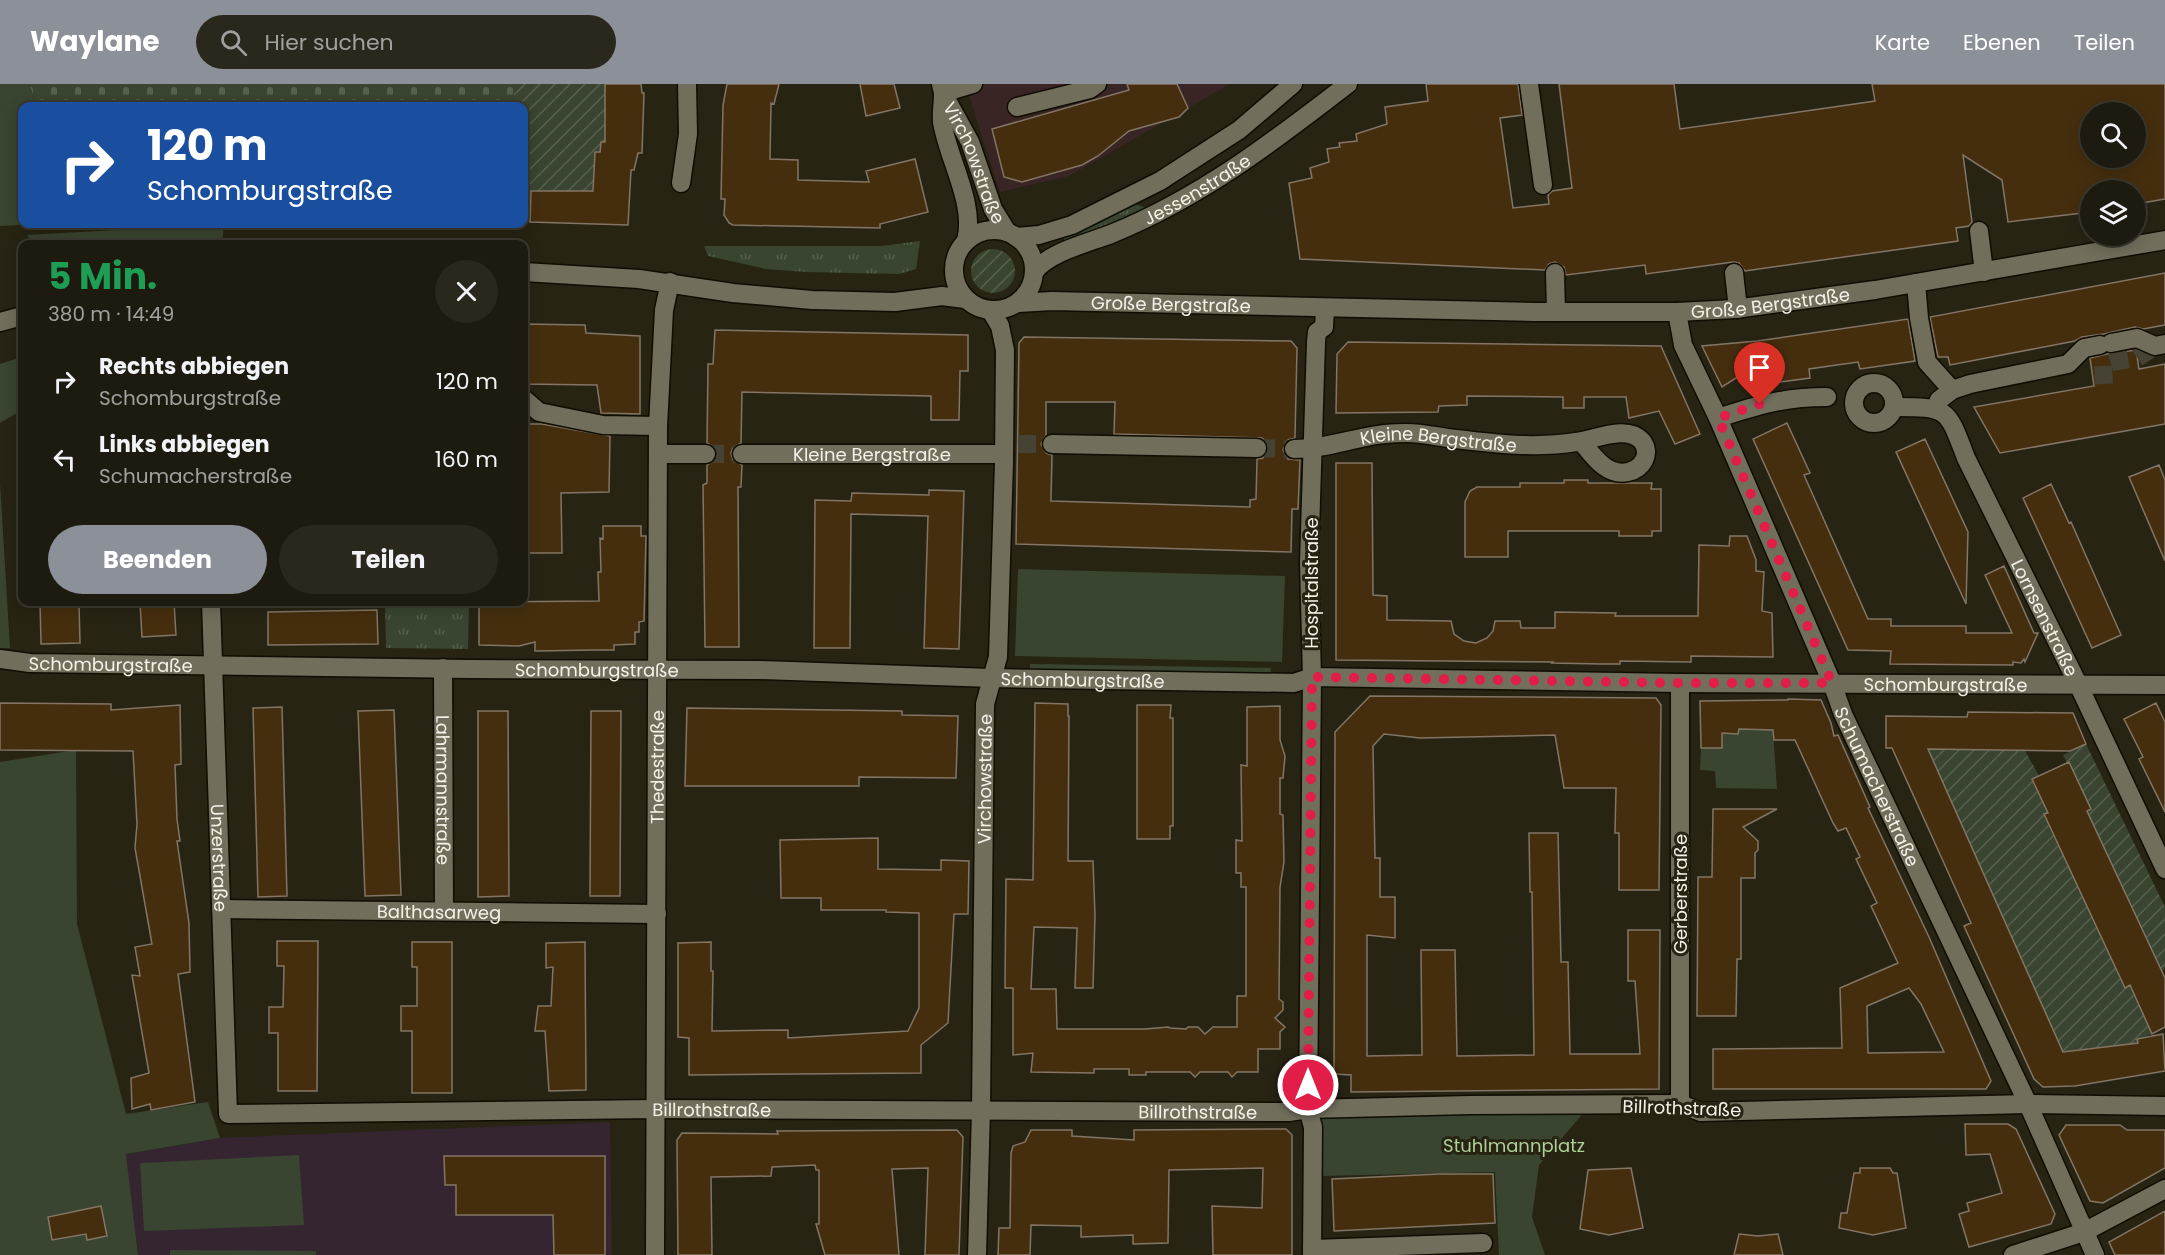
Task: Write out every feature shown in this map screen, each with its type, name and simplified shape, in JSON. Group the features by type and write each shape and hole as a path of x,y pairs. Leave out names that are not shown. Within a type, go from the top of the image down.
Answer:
{"street":[{"path":"681,183 688,134 687,84"},
{"path":"942,88 973,84"},
{"path":"1017,107 1090,89 1097,84"},
{"name":"Jessenstraße","path":"1011,234 1039,236 1072,225 1160,182 1239,130 1293,84"},
{"name":"Jessenstraße","path":"1034,272 1049,259 1150,218 1195,193 1274,142 1348,84"},
{"path":"1529,84 1543,185"},
{"name":"Virchowstraße","path":"942,88 970,142 993,209 1011,234"},
{"name":"Virchowstraße","path":"942,88 942,122 966,207 968,224 966,241"},
{"path":"991,230 1011,234 1030,252 1034,272 1031,287 1018,303 1007,309 991,311 976,307 965,299 956,285 953,270 957,254 966,241 980,232 991,230"},
{"path":"1979,231 1984,272"},
{"name":"Große Bergstraße","path":"1018,303 1052,301 1556,312 1677,312 1738,309 1916,283 2165,240"},
{"path":"528,272 670,282 733,293 812,300 895,302 942,296 965,299"},
{"path":"1555,273 1556,312"},
{"path":"1734,273 1738,309"},
{"name":"Thedestraße","path":"655,1255 658,426 664,310 670,282"},
{"path":"1916,283 1919,318 1927,362 1952,390"},
{"name":"Hospitalstraße","path":"1312,1252 1313,1127 1308,1109 1312,677 1309,563 1316,342 1317,332 1324,327 1325,308"},
{"name":"Virchowstraße","path":"977,1255 981,1110 985,704 998,657 1008,447 1005,350 1000,326 991,311"},
{"name":"Schumacherstraße","path":"1677,312 1683,345 1718,418 1832,683 1848,726 2028,1104 2095,1255"},
{"path":"0,322 18,317"},
{"path":"1895,407 1935,409 1939,400 1952,390 2068,364 2084,348 2137,338 2155,346 2165,344"},
{"path":"1718,418 1741,410 1797,397 1827,397"},
{"path":"528,402 539,412 603,425 658,426"},
{"name":"Lornsenstraße","path":"1935,409 1946,415 1953,423 1966,458 2078,684 2165,869"},
{"name":"Kleine Bergstraße","path":"1294,449 1314,449 1368,436 1410,433 1518,445 1549,445 1581,441"},
{"path":"1052,444 1257,448"},
{"name":"Kleine Bergstraße","path":"742,453 1008,447"},
{"path":"659,454 706,454"},
{"name":"Unzerstraße","path":"211,606 228,1114"},
{"name":"Schomburgstraße","path":"0,659 30,663 760,670 992,678 1294,683 1312,677 1680,683 2165,685"},
{"name":"Lahrmannstraße","path":"443,668 444,911"},
{"name":"Gerberstraße","path":"1680,683 1680,1104"},
{"name":"Balthasarweg","path":"220,909 657,914"},
{"name":"Billrothstraße","path":"228,1114 656,1109 1289,1112 1308,1109 1470,1105 1680,1104 1701,1112 2028,1104 2165,1106"},
{"path":"2013,1255 2084,1232 2165,1189"},
{"path":"1312,1252 1483,1243"}],"shaded area":[{"path":"965,84 1230,84 1069,176 1000,192"},
{"path":"610,1122 612,1255 138,1255 126,1154 220,1138"}],"green space":[{"path":"0,84 29,84 36,102 18,102 18,225 0,226"},
{"path":"29,84 514,84 514,102 36,102"},
{"path":"514,84 605,84 605,142 601,142 600,152 595,152 593,192 531,191 530,212 528,212 528,102 514,102"},
{"path":"1135,204 1146,208 1141,213 1065,241 1061,234"},
{"path":"152,228 224,228 222,240 31,240 27,235"},
{"path":"920,241 916,269 899,274 766,269 708,256 704,246 882,246"},
{"path":"993,249 1002,250 1009,255 1014,262 1014,280 1009,287 1002,292 993,293 984,292 977,287 972,280 971,271 972,262 977,255 984,250"},
{"path":"18,358 18,412 0,423 0,364"},
{"path":"0,483 10,648 0,648"},
{"path":"1018,569 1285,576 1282,662 1015,656"},
{"path":"385,606 469,606 468,649 386,648"},
{"path":"1030,664 1271,668 1270,680 1030,676"},
{"path":"1739,729 1773,730 1777,789 1716,788 1715,771 1700,770 1701,748 1722,748 1722,733"},
{"path":"2018,738 2039,776 2032,780 2048,813 2044,815 2125,988 2130,985 2152,1034 2138,1039 2138,1043 2075,1050 2074,1054 2058,1052 1924,745 1954,749 2017,750"},
{"path":"2086,744 2165,907 2165,969 2162,971 2087,811 2091,809 2063,755"},
{"path":"76,750 77,924 126,1114 208,1102 220,1138 126,1154 138,1255 0,1255 0,762"},
{"name":"Stuhlmannplatz","path":"1585,1111 1539,1165 1532,1217 1545,1255 1499,1255 1495,1172 1321,1176 1320,1114"},
{"path":"299,1155 304,1225 144,1231 140,1163"},
{"path":"170,1250 316,1251 316,1255 170,1255"}],"building":[{"path":"605,84 641,84 642,93 644,93 642,153 638,153 634,170 631,170 628,225 530,222 531,191 593,191 595,152 600,152 601,142 605,142"},
{"path":"727,84 779,84 774,104 771,103 770,159 798,160 798,180 869,182 866,171 915,159 928,212 880,224 880,228 733,225 729,223 724,215 725,199 721,199 723,105"},
{"path":"860,84 894,84 900,108 866,116"},
{"path":"1127,84 1177,84 1188,108 1179,117 1129,131 1098,156 1082,165 1022,182 1004,177 992,129 1129,90"},
{"path":"1426,84 1518,84 1522,115 1500,118 1513,208 1549,204 1548,195 1552,191 1572,188 1559,84 1674,84 1680,129 1875,101 1872,84 2165,84 2165,199 2146,202 2146,180 2080,180 2080,213 2008,222 2002,180 1963,155 1972,222 1969,226 1956,228 1958,241 1745,271 1739,263 1733,262 1646,274 1645,265 1566,275 1564,267 1555,262 1549,264 1545,270 1300,259 1289,183 1312,178 1310,168 1329,162 1327,149 1340,147 1339,143 1357,141 1356,134 1387,124 1385,107 1428,101"},
{"path":"2165,273 2165,325 2143,329 2135,327 1950,365 1948,357 1938,357 1930,317"},
{"path":"1908,319 1915,361 1860,369 1858,362 1809,369 1810,378 1765,384 1763,373 1739,376 1722,387 1702,346 1757,341"},
{"path":"528,324 585,325 586,333 640,336 640,414 601,413 597,385 528,384"},
{"path":"715,330 968,335 968,371 960,371 959,420 931,420 931,396 742,392 741,443 733,448 731,453 733,460 742,465 741,487 738,487 739,647 705,647 703,485 707,483 707,465 715,460 717,455 715,448 707,443 708,364 713,364"},
{"path":"1024,337 1291,341 1297,348 1295,438 1288,440 1283,450 1288,459 1300,460 1298,509 1292,509 1291,552 1016,544 1019,343","holes":["1046,402 1115,402 1114,434 1262,438 1267,443 1268,449 1263,458 1257,459 1256,499 1250,500 1250,507 1051,501 1052,455 1046,453 1041,444 1046,435"]},
{"path":"1348,342 1661,346 1700,434 1675,444 1659,411 1629,418 1626,397 1584,397 1584,408 1563,408 1563,397 1467,396 1467,405 1439,406 1438,412 1336,413 1337,354"},
{"path":"2136,350 2139,369 2165,364 2165,424 2000,453 1974,407 2094,386 2090,358"},
{"path":"1787,423 1810,473 1804,475 1868,619 1891,619 1891,626 1966,626 1966,633 2012,633 1985,575 2004,566 2034,633 2038,633 2025,662 2024,659 2021,663 2013,662 2013,665 1890,664 1891,651 1848,650 1753,439"},
{"path":"528,424 542,424 610,436 609,492 561,493 562,553 528,553"},
{"path":"1925,439 1968,532 1966,604 1896,452"},
{"path":"1336,463 1372,463 1373,595 1387,596 1387,620 1451,621 1454,634 1464,641 1476,643 1487,638 1493,631 1495,621 1520,621 1521,628 1555,628 1555,612 1616,613 1615,616 1698,616 1699,545 1729,546 1730,536 1747,536 1756,560 1756,571 1764,572 1762,611 1772,613 1773,657 1691,656 1691,662 1620,661 1620,664 1336,660"},
{"path":"2159,465 2165,480 2165,561 2129,477"},
{"path":"1564,480 1588,480 1588,483 1652,483 1651,489 1661,489 1661,531 1652,531 1652,536 1619,536 1619,531 1508,531 1508,557 1465,557 1465,502 1470,491 1477,487 1520,487 1520,483 1564,483"},
{"path":"2051,484 2069,523 2071,522 2121,635 2092,648 2023,498"},
{"path":"929,490 964,491 959,649 924,648 928,516 851,514 850,648 814,648 815,500 851,501 852,493 929,495"},
{"path":"603,526 641,526 641,536 646,536 644,621 639,622 639,632 635,632 635,644 614,645 614,650 535,651 535,642 519,646 479,645 479,606 528,606 528,602 599,601 600,538 603,539"},
{"path":"40,606 79,606 80,643 41,644"},
{"path":"140,606 174,606 176,635 142,637"},
{"path":"377,610 378,644 268,645 268,612"},
{"path":"1370,696 1656,698 1661,705 1659,890 1619,890 1619,833 1615,833 1616,788 1564,788 1555,735 1420,738 1384,734 1373,746 1375,858 1380,858 1380,897 1395,897 1395,938 1367,935 1367,1056 1422,1055 1421,950 1455,950 1457,1056 1534,1055 1529,833 1558,833 1561,962 1568,962 1570,1054 1640,1054 1635,981 1628,981 1628,930 1660,930 1659,1089 1351,1092 1351,1075 1334,1074 1335,732"},
{"path":"1821,700 1834,736 1838,735 1870,807 1868,808 1929,937 1991,1081 1986,1089 1713,1089 1713,1049 1842,1048 1840,988 1898,963 1871,906 1877,903 1856,859 1860,857 1846,828 1838,831 1833,823 1795,740 1774,740 1773,730 1739,729 1738,734 1722,733 1722,748 1701,748 1700,701","holes":["1909,988 1921,1004 1944,1052 1868,1053 1867,1006"]},
{"path":"0,703 111,704 111,710 180,705 181,764 175,765 180,841 177,841 189,923 190,972 178,974 195,1102 151,1110 150,1104 132,1109 131,1078 149,1073 132,975 140,976 135,947 152,944 135,848 137,824 133,751 0,750"},
{"path":"1035,703 1068,704 1068,861 1093,861 1095,915 1093,988 1075,988 1077,928 1034,927 1031,989 1056,989 1057,1029 1168,1027 1186,1029 1198,1027 1205,1034 1213,1027 1237,1027 1237,996 1246,996 1246,887 1241,887 1241,873 1236,873 1236,840 1242,841 1241,765 1247,766 1247,707 1280,706 1280,740 1285,756 1283,778 1280,778 1284,862 1280,887 1279,999 1283,1002 1283,1010 1275,1018 1285,1027 1280,1032 1280,1049 1258,1049 1258,1072 1237,1072 1232,1077 1228,1072 1200,1072 1195,1077 1190,1072 1146,1072 1146,1075 1129,1075 1129,1069 1094,1069 1094,1073 1031,1072 1033,1053 1013,1055 1013,988 1005,988 1006,879 1033,880"},
{"path":"2156,703 2165,722 2165,812 2139,759 2143,757 2124,719"},
{"path":"1137,705 1171,705 1173,826 1170,826 1170,839 1137,839"},
{"path":"282,707 287,896 258,897 253,708"},
{"path":"687,708 902,711 902,715 958,716 956,778 859,777 859,786 685,786"},
{"path":"394,710 401,895 365,896 358,711"},
{"path":"478,711 508,711 509,896 478,897"},
{"path":"591,711 621,711 620,896 590,896"},
{"path":"1968,712 2073,713 2086,744 2070,751 1928,749 2063,1052 2138,1043 2137,1039 2163,1034 2165,1071 2075,1086 2043,1087 2034,1079 1964,926 1971,923 1892,748 1886,748 1886,716 1967,717"},
{"path":"2069,762 2091,809 2087,811 2165,978 2165,1027 2152,1034 2130,985 2125,988 2044,814 2048,813 2032,779"},
{"path":"1713,809 1777,809 1743,827 1758,841 1758,850 1755,853 1755,878 1741,878 1741,959 1737,959 1736,1016 1697,1016 1698,877 1712,877"},
{"path":"878,838 878,869 941,870 941,860 969,861 968,914 954,914 948,1023 921,1045 921,1073 689,1075 689,1038 678,1037 678,943 711,942 712,1031 788,1030 788,1038 908,1031 919,1008 919,913 886,912 886,910 821,910 821,898 781,898 780,840"},
{"path":"277,941 318,941 317,1091 278,1091 278,1033 269,1033 269,1007 283,1007 284,966 277,966"},
{"path":"412,942 452,942 452,1093 412,1093 412,1031 401,1031 401,1006 417,1006 417,967 412,967"},
{"path":"585,942 586,1090 549,1091 545,1031 535,1031 538,1006 551,1006 553,967 546,968 546,943"},
{"path":"1965,1124 2008,1124 2016,1129 2055,1214 2051,1224 1969,1247 1959,1214 1969,1211 1967,1203 2002,1193 1990,1154 1966,1155"},
{"path":"2066,1125 2120,1125 2127,1130 2165,1130 2165,1168 2103,1203 2090,1201 2059,1135"},
{"path":"1286,1129 1292,1135 1292,1255 1213,1255 1212,1206 1262,1208 1263,1168 1169,1170 1168,1243 1133,1244 1133,1235 1081,1237 1081,1226 1031,1225 1030,1255 998,1255 999,1228 1010,1228 1011,1153 1013,1146 1025,1142 1031,1130 1072,1130 1072,1136 1134,1140 1134,1130"},
{"path":"957,1130 963,1137 959,1255 925,1255 928,1168 892,1169 899,1255 825,1255 816,1224 819,1224 819,1170 816,1170 815,1165 772,1167 771,1176 711,1177 712,1255 678,1255 677,1140 682,1133 778,1134 777,1131"},
{"path":"444,1156 605,1156 605,1255 554,1255 553,1215 456,1215 456,1185 445,1185"},
{"path":"1631,1168 1643,1228 1609,1235 1580,1229 1588,1170"},
{"path":"1860,1168 1890,1168 1893,1173 1897,1173 1906,1228 1873,1235 1839,1228 1841,1213 1847,1213 1854,1173 1860,1173"},
{"path":"1493,1174 1495,1223 1334,1231 1332,1179"},
{"path":"101,1206 107,1236 87,1240 86,1234 52,1240 48,1217"},
{"path":"2165,1211 2165,1255 2115,1255 2109,1242"},
{"path":"1739,1234 1758,1236 1778,1234 1783,1255 1734,1255"}],"tunnel":[{"path":"2104,384 2103,365 2137,358 2155,346"},
{"path":"1018,444 1052,444"},
{"path":"1257,448 1294,449"},
{"path":"706,454 742,454"}],"route":[{"path":"1308,1085 1312,677 1485,681 1832,683 1718,418 1760,404"}]}
